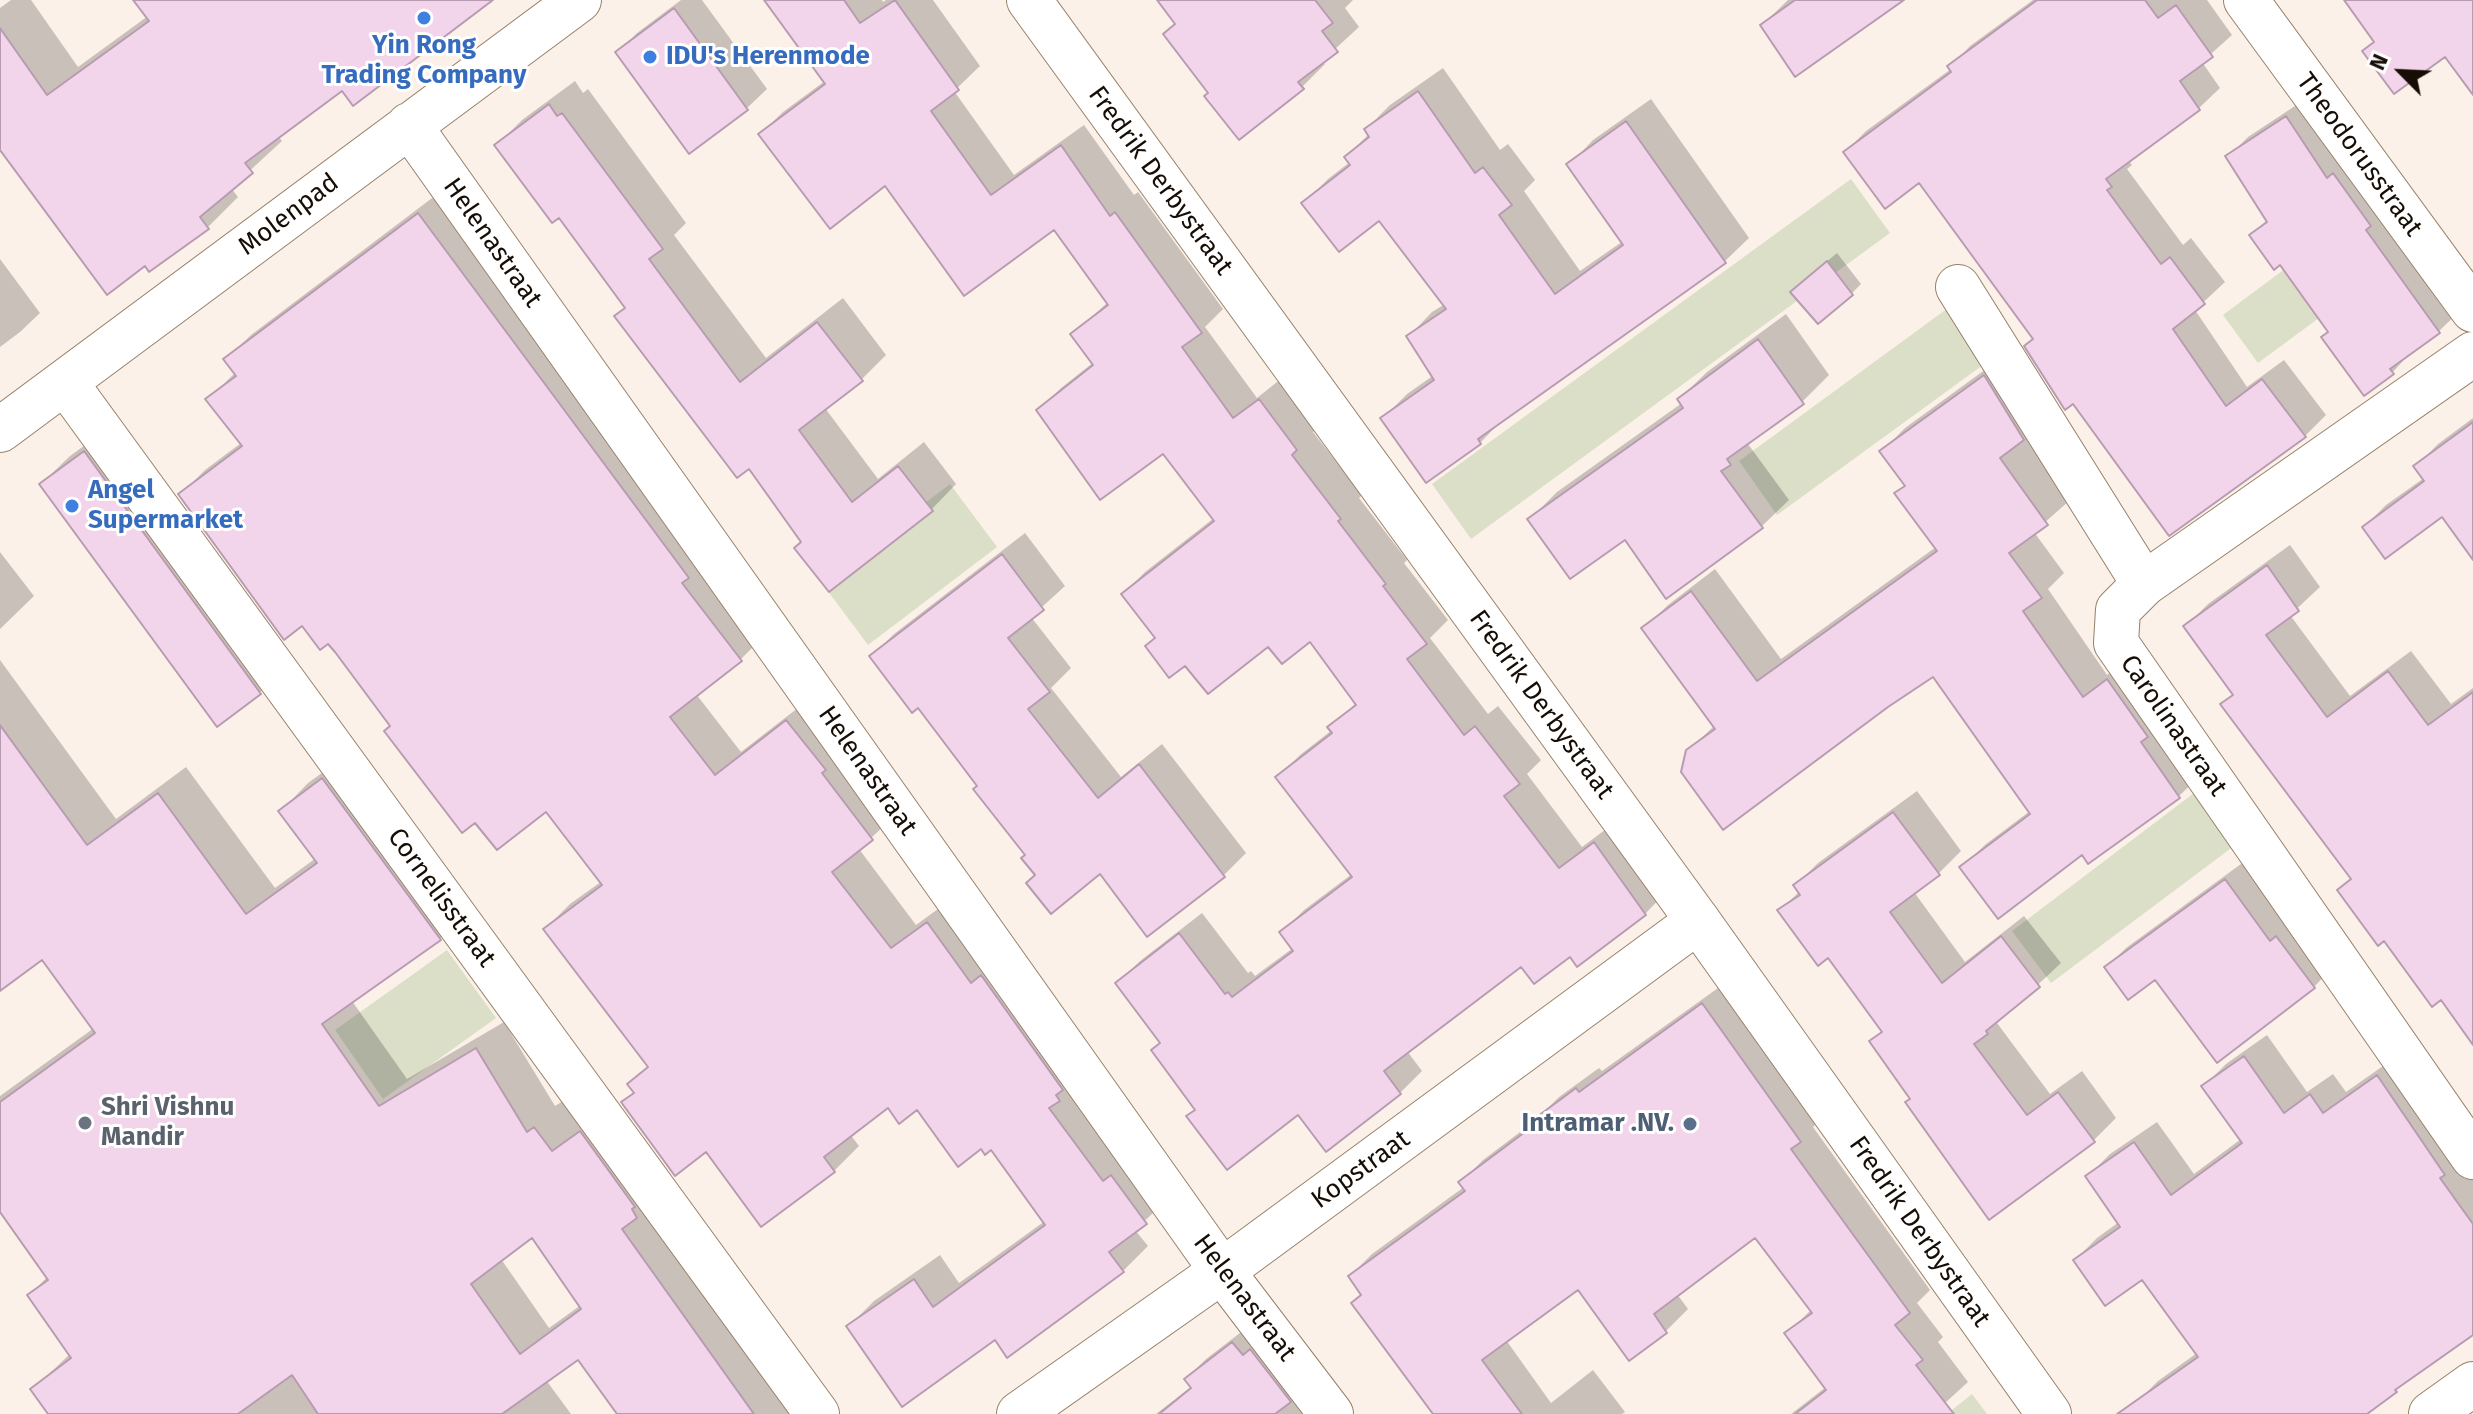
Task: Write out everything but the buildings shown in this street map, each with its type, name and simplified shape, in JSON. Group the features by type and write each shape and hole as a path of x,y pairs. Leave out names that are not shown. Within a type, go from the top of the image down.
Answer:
{"street":[{"name":"Molenpad","path":"0,430 579,0"},
{"name":"Fredrik Derbystraat","path":"1029,0 1698,921 2049,1414"},
{"name":"Theodorusstraat","path":"2246,0 2473,310"},
{"name":"Helenastraat","path":"409,125 1222,1271 1331,1414"},
{"path":"1958,287 2144,584"},
{"name":"Carolinastraat","path":"2473,354 2144,584 2118,610 2116,643 2473,1157"},
{"name":"Cornelisstraat","path":"65,382 817,1414"},
{"name":"Kopstraat","path":"1019,1414 1222,1271 1698,921"},
{"path":"2431,1414 2473,1384"}],"green space":[{"path":"1851,179 1890,233 1471,539 1432,484"},
{"path":"2353,218 2388,267 2258,363 2223,315"},
{"path":"1948,308 1987,362 1777,515 1739,461"},
{"path":"950,484 997,547 868,645 821,582"},
{"path":"2198,790 2238,843 2051,983 2012,931"},
{"path":"447,950 496,1018 383,1099 335,1030"},
{"path":"1972,1394 1987,1414 1947,1414"}],"place":[{"name":"Yin Rong Trading Company","path":"424,18"},
{"name":"IDU's Herenmode","path":"650,57"},
{"name":"Angel Supermarket","path":"72,506"},
{"name":"Shri Vishnu Mandir","path":"85,1123"},
{"name":"Intramar .NV.","path":"1690,1124"}]}
